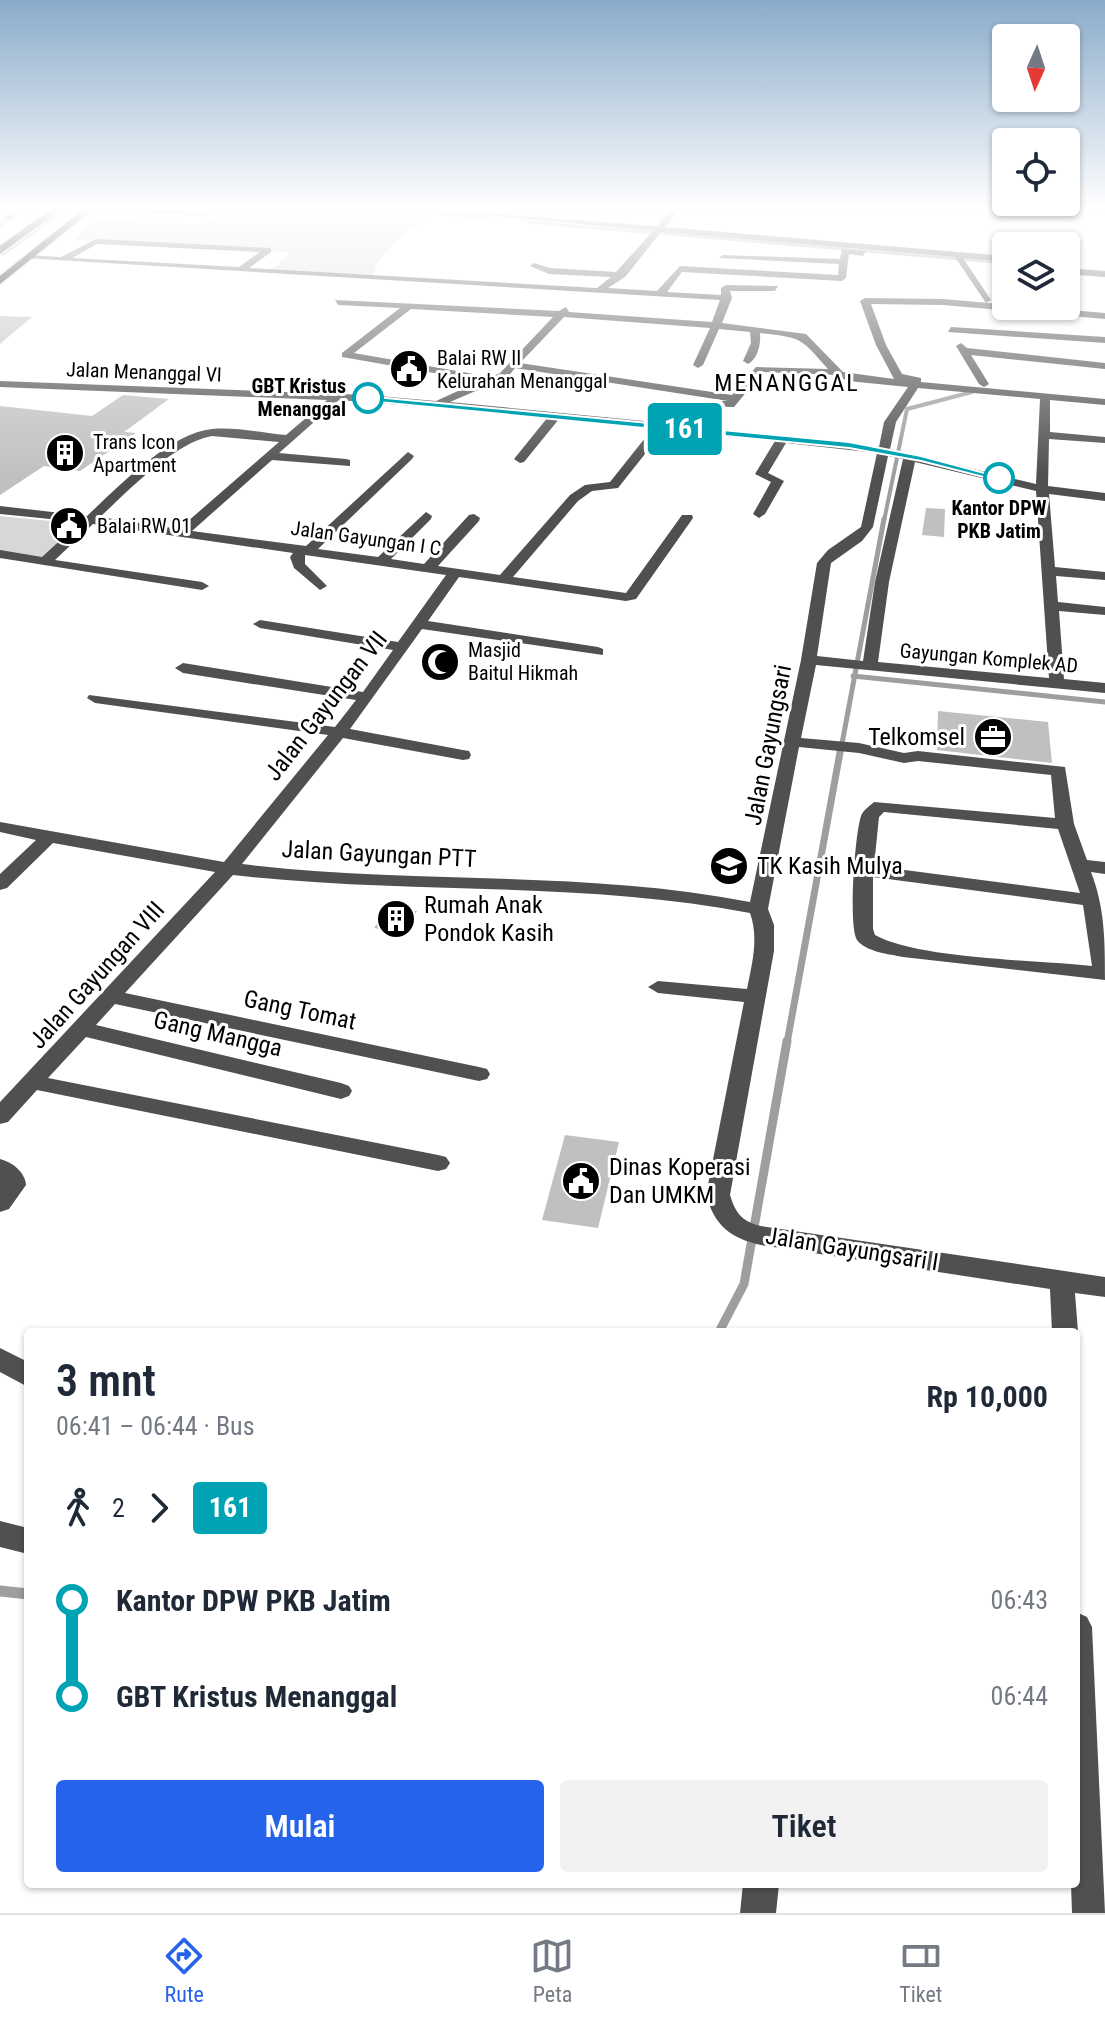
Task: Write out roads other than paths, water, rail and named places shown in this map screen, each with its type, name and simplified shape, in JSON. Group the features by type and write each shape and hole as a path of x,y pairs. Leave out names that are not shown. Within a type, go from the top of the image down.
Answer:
{"street":[{"path":"436,404 491,380 515,365 527,347 562,314 591,296"},
{"path":"650,305 653,296"},
{"path":"698,365 727,298 702,296"},
{"path":"984,296 986,300"},
{"path":"992,304 865,301 881,345 901,378 1105,394"},
{"path":"338,302 562,314 806,336 835,372"},
{"path":"943,302 951,330 984,384"},
{"path":"409,306 346,355 491,380"},
{"path":"1080,311 1105,316"},
{"path":"748,361 756,343 755,330"},
{"path":"951,330 1105,340"},
{"path":"1034,358 1045,336"},
{"path":"965,351 1105,366"},
{"path":"515,365 736,399"},
{"path":"677,429 700,403 728,405 760,369 835,372 848,378 914,386 1105,402"},
{"name":"Jalan Menanggal VI","path":"0,384 336,397 556,415 886,451 1042,489 1105,497"},
{"name":"Jalan Gayungsari","path":"758,909 794,742 826,558 855,542 867,527 890,422 914,386"},
{"path":"182,533 336,397"},
{"path":"1045,398 1042,489 1057,684"},
{"path":"520,459 556,415"},
{"path":"503,580 574,498 589,488 614,485 660,427"},
{"path":"45,562 141,476 191,438 213,433 288,439"},
{"path":"1044,435 1105,440"},
{"path":"759,514 778,481 761,474 782,439"},
{"path":"866,666 906,455"},
{"path":"270,456 346,463"},
{"path":"320,586 299,565 297,557 408,456"},
{"name":"Jalan Gayungan I C","path":"0,510 92,520 629,597 687,518"},
{"path":"382,561 426,516"},
{"path":"429,567 474,518"},
{"path":"0,554 202,586"},
{"name":"Jalan Gayungan VII","path":"230,867 367,697 456,571"},
{"path":"1049,571 1105,576"},
{"path":"1051,606 1105,611"},
{"path":"260,624 402,647"},
{"path":"419,624 598,652"},
{"name":"Gayungan Komplek AD","path":"809,660 1105,688"},
{"path":"183,668 367,697"},
{"path":"95,698 339,732 463,755"},
{"path":"794,742 859,748 904,758 918,756 1059,771 1065,824 1092,900 1104,974 997,964 875,945 867,941 864,934 865,870 870,815 880,806 1065,824"},
{"name":"Jalan Gayungan PTT","path":"0,827 299,876 622,890 707,897 758,909"},
{"path":"0,884 49,837"},
{"name":"Jalan Gayungan VIII","path":"0,1116 230,867"},
{"path":"1080,871 1105,868"},
{"path":"865,870 1092,900"},
{"path":"1080,871 1105,881"},
{"name":"Jalan Gayungsari I","path":"758,909 764,925 764,944 718,1195 722,1212 729,1223 744,1232 784,1240 1105,1287"},
{"path":"658,987 755,996"},
{"name":"Gang Tomat","path":"112,997 479,1074"},
{"name":"Gang Mangga","path":"83,1029 341,1091"},
{"path":"33,1082 438,1163"},
{"path":"0,1167 14,1180 14,1185 0,1203"},
{"path":"1062,1280 1065,1328"},
{"path":"0,1359 24,1374"},
{"path":"0,1534 24,1540"},
{"path":"1080,1740 1090,1913"},
{"path":"758,1913 761,1888"}],"waterway":[{"path":"884,521 907,409 972,392"},
{"path":"855,676 884,519"},
{"path":"841,749 855,676"},
{"path":"855,676 1105,702"},
{"path":"787,1043 841,747"},
{"path":"721,1328 744,1284 787,1041"},
{"path":"0,1591 24,1594"}],"place":[{"name":"Balai RW II Kelurahan Menanggal","path":"409,369"},
{"name":"GBT Kristus Menanggal","path":"368,398"},
{"name":"Trans Icon Apartment","path":"65,453"},
{"name":"Kantor DPW PKB Jatim","path":"999,478"},
{"name":"Balai RW 01","path":"69,526"},
{"name":"Masjid Baitul Hikmah","path":"440,662"},
{"name":"Telkomsel","path":"993,737"},
{"name":"TK Kasih Mulya","path":"729,866"},
{"name":"Rumah Anak Pondok Kasih","path":"396,919"},
{"name":"Dinas Koperasi Dan UMKM","path":"581,1181"}],"district":[{"name":"MENANGGAL","path":"787,383"}]}
